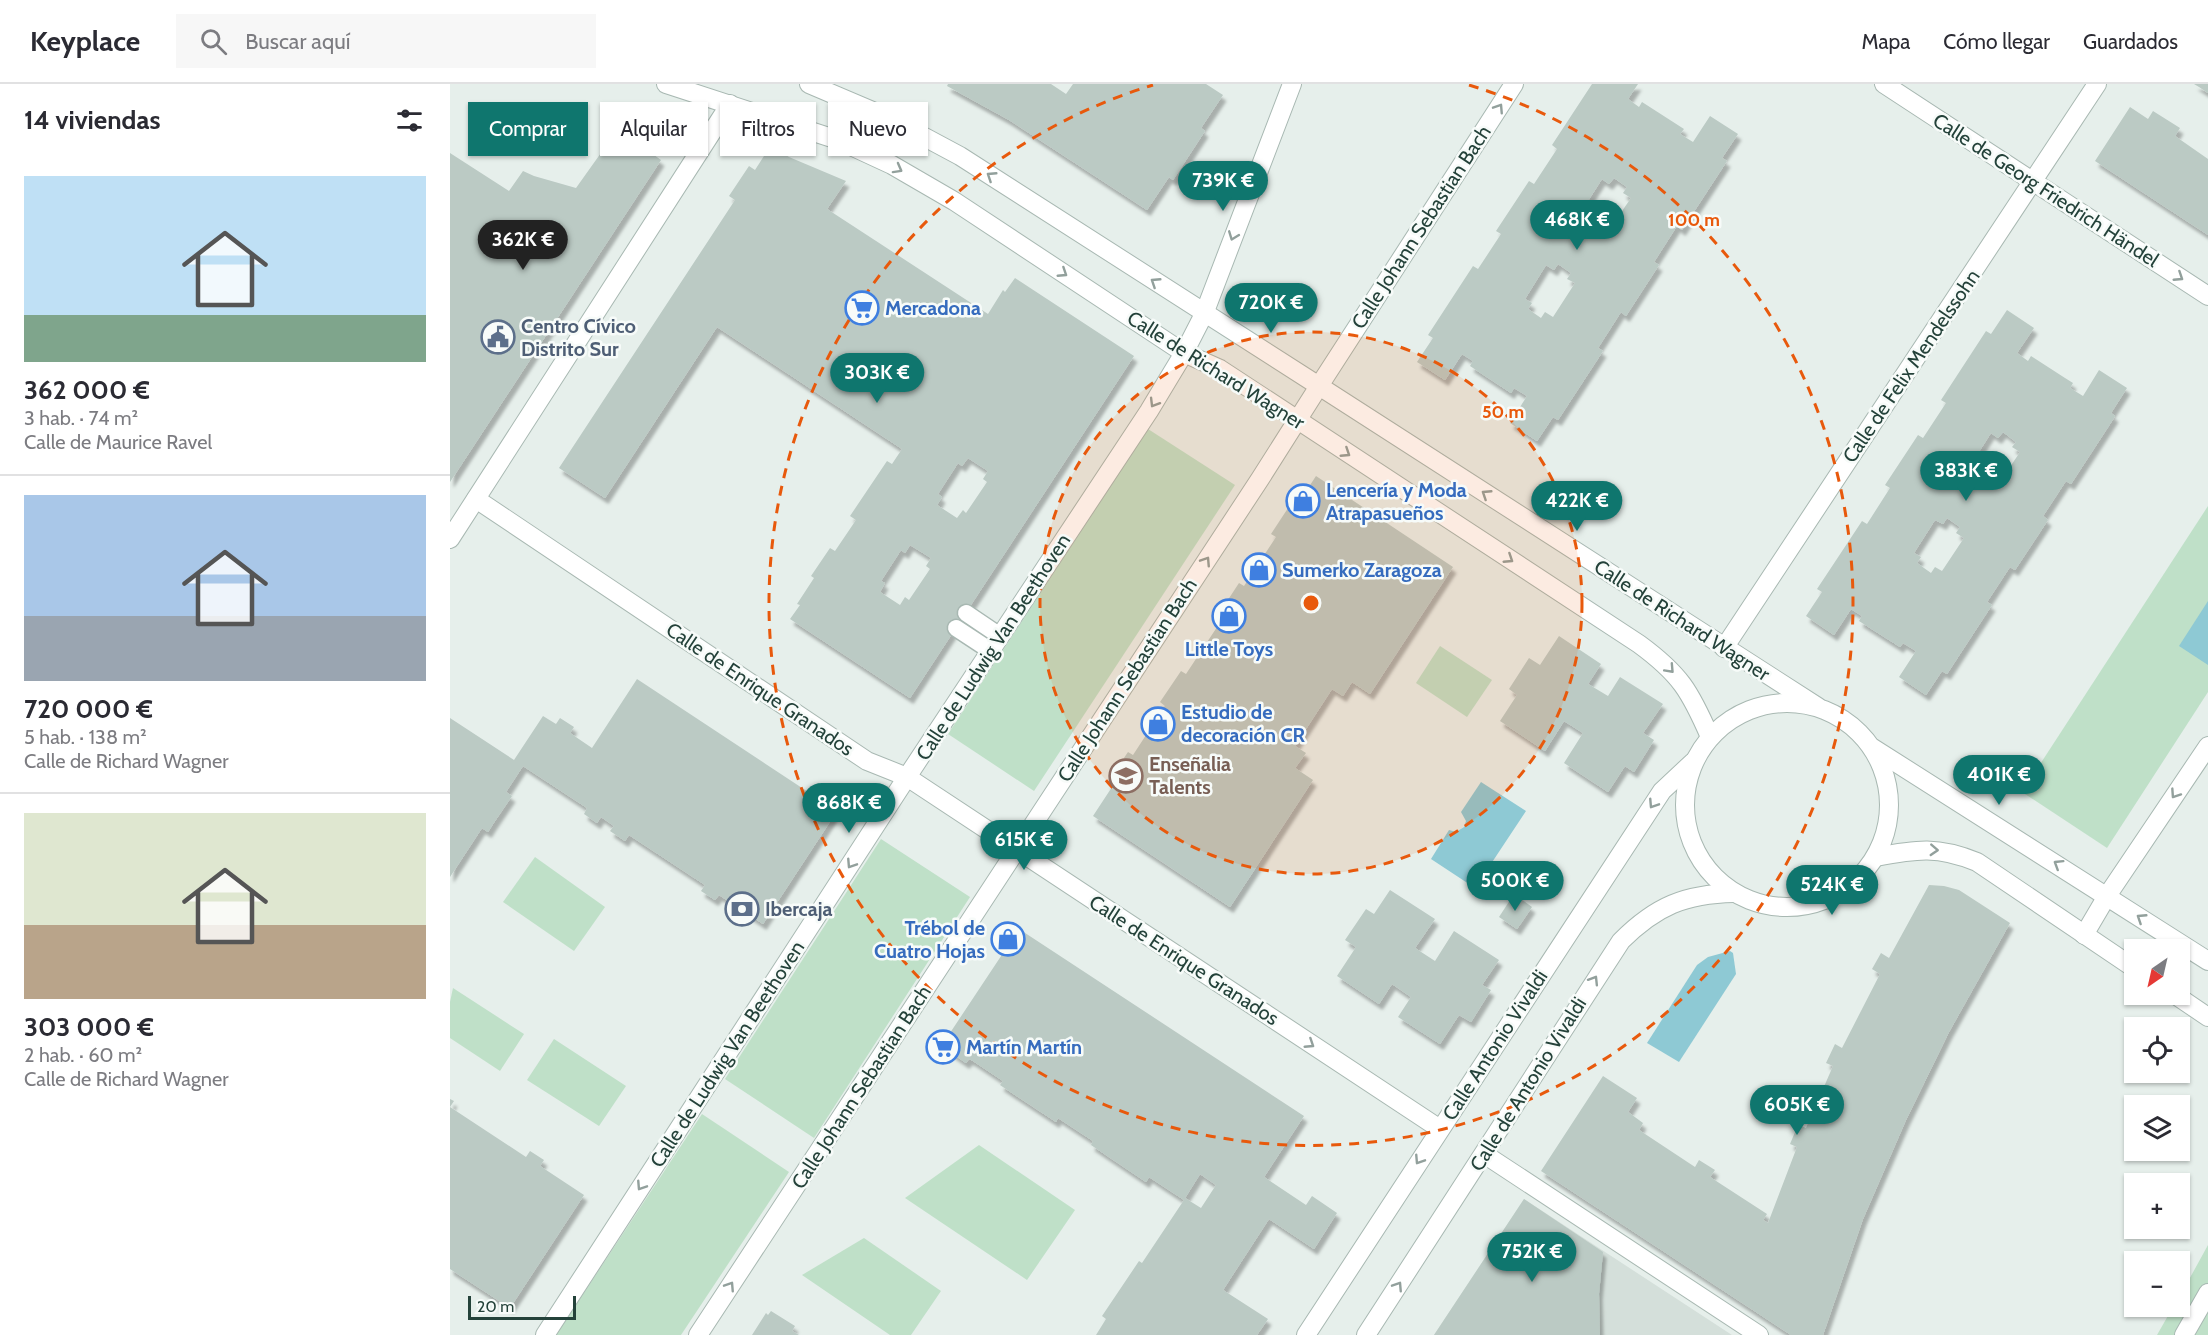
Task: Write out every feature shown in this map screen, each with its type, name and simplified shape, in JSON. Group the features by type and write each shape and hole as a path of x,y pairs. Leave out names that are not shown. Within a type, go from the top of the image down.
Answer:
{"street":[{"name":"Calle de Richard Wagner","path":"666,84 724,102"},
{"name":"Calle de Richard Wagner","path":"809,84 889,118 960,156 1818,707"},
{"name":"Calle de Ludwig Van Beethoven","path":"544,1335 907,777 1149,411 1184,353 1204,314 1293,84"},
{"name":"Calle Johann Sebastian Bach","path":"698,1335 1297,420 1514,84"},
{"name":"Calle de Georg Friedrich Händel","path":"1884,84 2208,297"},
{"name":"Calle de Felix Mendelssohn","path":"1724,648 2097,84"},
{"path":"450,539 720,120"},
{"name":"Calle de Richard Wagner","path":"816,133 838,140 892,165 954,201 1184,353 1220,369 1629,637 1665,663 1686,687 1710,737"},
{"name":"Calle de Enrique Granados","path":"476,499 867,761 907,777 1440,1129"},
{"path":"1795,702 1818,707 1838,716 1857,730 1872,747 1882,767 1888,789 1889,811 1886,833 1876,857 1861,877 1839,893 1814,904 1787,908 1760,903 1734,893 1714,878 1700,858 1689,836 1684,811 1686,786 1693,762 1710,737 1727,721 1748,710 1771,704 1795,702"},
{"path":"2084,935 2107,896 2208,746"},
{"path":"1872,747 2208,961"},
{"name":"Calle Antonio Vivaldi","path":"1306,1335 1662,791 1693,762"},
{"path":"1876,857 1933,849 1954,853 1977,862 2124,961"},
{"name":"Calle de Antonio Vivaldi","path":"1366,1335 1621,941 1659,909 1680,900 1707,894 1734,893"},
{"path":"2190,1005 2208,1017"},
{"path":"1484,1154 1759,1335"},
{"path":"2184,1335 2208,1293"}],"lane":[{"path":"966,614 996,643"},
{"path":"956,628 996,643"}],"shaded area":[{"path":"1524,1199 1732,1335 1434,1335"}],"green space":[{"path":"1148,429 1235,485 1034,791 948,734"},
{"path":"2208,506 2208,692 2107,848 2022,792"},
{"path":"1440,646 1492,680 1467,717 1416,683"},
{"path":"881,839 970,897 814,1138 725,1079"},
{"path":"535,857 605,907 574,951 503,902"},
{"path":"453,988 524,1034 500,1071 450,1038 450,1002"},
{"path":"554,1039 626,1086 599,1126 527,1080"},
{"path":"702,1114 789,1172 681,1335 556,1335"},
{"path":"979,1145 1075,1210 1027,1280 905,1198"},
{"path":"864,1238 941,1291 911,1335 890,1335 802,1275"},
{"path":"2208,1245 2208,1335 2157,1335 2167,1317 2190,1317 2190,1278"}],"water":[{"path":"2208,601 2208,665 2179,646"},
{"path":"1481,782 1526,811 1475,888 1431,859 1449,830 1456,832 1464,827 1466,821 1461,812"},
{"path":"1730,951 1733,953 1736,974 1679,1062 1647,1043 1697,965 1708,957"}],"building":[{"path":"948,84 1051,84 1066,94 1073,84 1206,84 1223,95 1201,128 1205,131 1173,180 1169,177 1147,210 1009,120 947,86"},
{"path":"1592,84 1638,84 1628,99 1639,107 1642,102 1684,129 1680,134 1693,142 1710,116 1738,134 1722,158 1727,161 1682,230 1677,226 1654,262 1659,265 1626,316 1621,312 1598,348 1603,351 1558,420 1553,417 1537,441 1510,423 1527,396 1514,388 1511,393 1470,366 1473,361 1462,354 1445,380 1417,362 1433,338 1428,335 1473,266 1478,269 1501,234 1496,231 1529,181 1534,184 1557,149 1552,145","holes":["1614,178 1627,187 1623,193 1631,198 1609,230 1602,226 1597,232 1584,223 1588,217 1581,212 1602,179 1609,184","1558,264 1571,273 1567,279 1575,283 1553,317 1545,312 1541,318 1528,309 1532,303 1525,299 1546,265 1554,270"]},
{"path":"2194,84 2208,84 2208,93 2199,87"},
{"path":"2130,107 2148,119 2153,111 2180,128 2175,136 2208,159 2208,235 2095,161"},
{"name":"Centro Cívico Distrito Sur","path":"450,153 509,191 523,171 576,188 600,154 655,156 661,160 450,482"},
{"path":"764,156 788,156 846,181 827,209 988,314 1003,290 1005,292 1015,278 1134,356 910,698 790,619 814,578 811,576 830,548 835,551 856,520 850,516 887,461 892,464 902,449 717,327 605,498 559,468 735,200 729,196 749,166 755,170","holes":["968,458 988,471 983,479 987,482 966,513 963,510 957,518 937,505 942,497 938,494 958,463 962,466","910,545 931,558 926,566 930,569 909,600 905,597 900,605 880,592 885,583 881,581 901,550 905,553"]},
{"path":"2007,310 2034,328 2017,353 2028,361 2031,356 2073,383 2070,388 2083,396 2099,370 2127,388 2111,413 2115,416 2114,418 2071,484 2066,481 2043,516 2048,520 2015,570 2010,567 1987,602 1992,605 1947,674 1942,671 1926,695 1899,677 1916,651 1903,643 1900,647 1859,621 1862,616 1851,609 1834,635 1806,616 1822,592 1817,589 1862,521 1867,524 1890,488 1885,485 1918,435 1923,438 1946,403 1941,400 1986,331 1991,334","holes":["2003,432 2016,442 2012,447 2020,452 1998,485 1991,480 1986,487 1973,478 1977,471 1970,466 1991,433 1998,438","1947,518 1960,527 1956,533 1964,538 1942,571 1935,567 1931,573 1917,563 1921,557 1914,553 1935,520 1943,524"]},
{"path":"1316,476 1453,567 1370,694 1352,682 1343,696 1332,689 1295,746 1306,753 1295,768 1313,780 1230,907 1093,816 1112,787 1107,783 1128,752 1133,755 1165,706 1160,702 1181,671 1186,674 1223,618 1218,615 1239,583 1244,586 1276,537 1271,534 1292,502 1297,505"},
{"path":"1559,636 1601,664 1588,684 1608,696 1620,677 1663,704 1643,733 1654,740 1634,772 1625,766 1608,792 1564,763 1583,733 1564,721 1545,751 1500,721 1517,695 1509,689 1529,658 1540,665"},
{"path":"637,679 837,811 763,924 719,895 715,900 701,891 705,885 629,835 625,841 610,831 614,826 601,817 597,823 584,814 587,808 523,766 506,792 512,796 488,832 482,828 450,877 450,718 514,760 543,716 556,724 560,718 574,727 570,733 592,748"},
{"path":"1929,885 1959,890 2010,923 1949,1032 1906,1120 1863,1219 1823,1335 1791,1335 1541,1171 1603,1076 1637,1098 1628,1112 1643,1123 1639,1130 1695,1167 1699,1160 1715,1170 1710,1177 1767,1214 1763,1220 1768,1223 1797,1147 1790,1144 1798,1125 1806,1128 1833,1066 1826,1063 1835,1044 1842,1048 1880,974 1872,969 1881,953 1889,958"},
{"path":"1390,890 1435,919 1415,948 1435,961 1454,931 1499,960 1482,985 1491,990 1471,1022 1459,1015 1440,1044 1398,1017 1411,997 1392,984 1379,1004 1337,976 1356,947 1345,940 1366,909 1374,914"},
{"path":"1514,894 1532,907 1517,929 1499,917"},
{"path":"1019,929 1304,1116 1264,1177 1306,1205 1312,1196 1337,1213 1314,1249 1269,1219 1223,1290 1268,1319 1257,1335 1096,1335 1106,1319 1102,1316 1139,1261 1142,1263 1184,1200 1149,1177 1146,1182 1091,1145 1093,1141 1058,1118 1056,1122 1000,1085 1003,1081 973,1061 969,1059 966,1063 943,1047 946,1043 944,1042","holes":["1200,1174 1216,1185 1201,1208 1185,1198"]},
{"path":"450,1107 526,1157 530,1151 544,1160 540,1166 584,1195 510,1308 450,1269"},
{"path":"1524,1199 1603,1252 1599,1294 1600,1335 1434,1335"},
{"path":"771,1311 795,1326 792,1331 799,1335 752,1335 766,1313 768,1315"}],"place":[{"name":"Mercadona","path":"862,308"},
{"name":"Centro Cívico Distrito Sur","path":"498,337"},
{"name":"Lencería y Moda Atrapasueños","path":"1303,501"},
{"name":"Sumerko Zaragoza","path":"1259,570"},
{"name":"Little Toys","path":"1229,616"},
{"name":"Estudio de decoración CR","path":"1158,724"},
{"name":"Enseñalia Talents","path":"1126,776"},
{"name":"Ibercaja","path":"742,909"},
{"name":"Trébol de Cuatro Hojas","path":"1008,939"},
{"name":"Martín Martín","path":"943,1047"}]}
